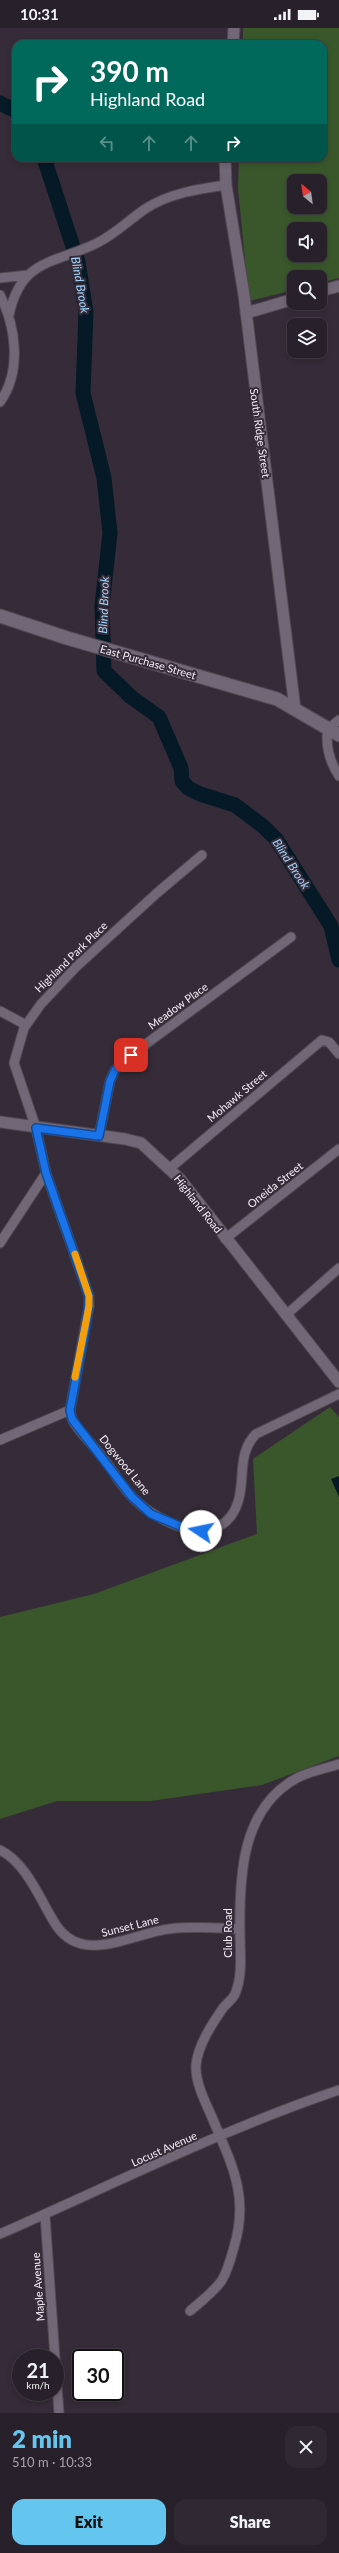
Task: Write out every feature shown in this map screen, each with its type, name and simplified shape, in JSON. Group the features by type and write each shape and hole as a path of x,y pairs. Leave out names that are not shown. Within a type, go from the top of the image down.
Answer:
{"main road":[{"name":"East Purchase Street","path":"0,616 91,646 261,694 295,709 334,732"}],"street":[{"path":"233,40 234,28"},
{"name":"South Ridge Street","path":"225,162 226,186 246,313 257,414 278,556 295,709"},
{"path":"9,314 18,288 28,275 48,261 96,244 161,200 180,193 226,186"},
{"path":"0,278 28,275"},
{"path":"327,289 339,286"},
{"path":"0,295 9,314 15,356 10,384 0,402"},
{"path":"246,313 287,301"},
{"path":"339,720 334,732 327,737 331,762 339,776"},
{"name":"Highland Park Place","path":"36,1128 14,1063 26,1025 41,1004 76,968 157,893 202,855"},
{"name":"Meadow Place","path":"99,1136 110,1081 115,1070 131,1055 291,937"},
{"path":"0,1011 26,1025"},
{"name":"Mohawk Street","path":"169,1169 320,1041 329,1042 339,1054"},
{"name":"Highland Road","path":"0,1122 99,1136 141,1144 180,1179 225,1239 339,1382"},
{"path":"0,1440 70,1410 87,1320 89,1296 46,1173 36,1128"},
{"name":"Oneida Street","path":"225,1239 339,1149"},
{"path":"0,1243 46,1173"},
{"path":"286,1315 339,1268"},
{"name":"Dogwood Lane","path":"70,1410 75,1425 103,1457 132,1497 151,1514 167,1522 201,1531 216,1527 231,1516 238,1505 241,1489 243,1455 249,1441 256,1434 339,1394"},
{"name":"Club Road","path":"190,2311 221,2281 237,2238 241,2214 240,2189 236,2174 198,2079 196,2066 200,2048 223,2008 235,1994 240,1973 240,1889 247,1845 258,1817 269,1800 287,1785 308,1773 339,1764"},
{"name":"Sunset Lane","path":"0,1850 26,1875 61,1932 79,1943 108,1946 142,1934 169,1929 240,1929"},
{"name":"Locust Avenue","path":"0,2234 220,2137 305,2101 339,2090"},
{"name":"Maple Avenue","path":"45,2215 54,2349"},
{"name":"Maple Avenue","path":"58,2401 59,2413"}],"green space":[{"path":"243,28 339,28 339,278 327,281 327,270 287,270 287,292 249,301 238,188 239,162 327,162 327,40 243,40"},
{"path":"330,1407 339,1417 339,1756 262,1785 151,1801 57,1801 0,1819 0,1617 94,1594 257,1534 253,1459"}],"water":[{"path":"339,1476 339,1497 331,1479"}],"waterway":[{"name":"Blind Brook","path":"0,103 12,109"},
{"name":"Blind Brook","path":"45,162 78,262 86,312 83,393 104,478 110,533 102,606 104,671 131,697 159,717 181,768 182,781 188,788 200,794 235,805 264,827 276,839 331,926 339,960"}],"slow traffic":[{"path":"75,1254 89,1296 89,1306 82,1350 75,1377"}],"route":[{"path":"131,1055 115,1070 110,1081 99,1136 36,1128 46,1173 70,1238 89,1296 89,1306 82,1350 70,1410 75,1425 103,1457 132,1497 151,1514 167,1522 187,1529 201,1531"}]}
